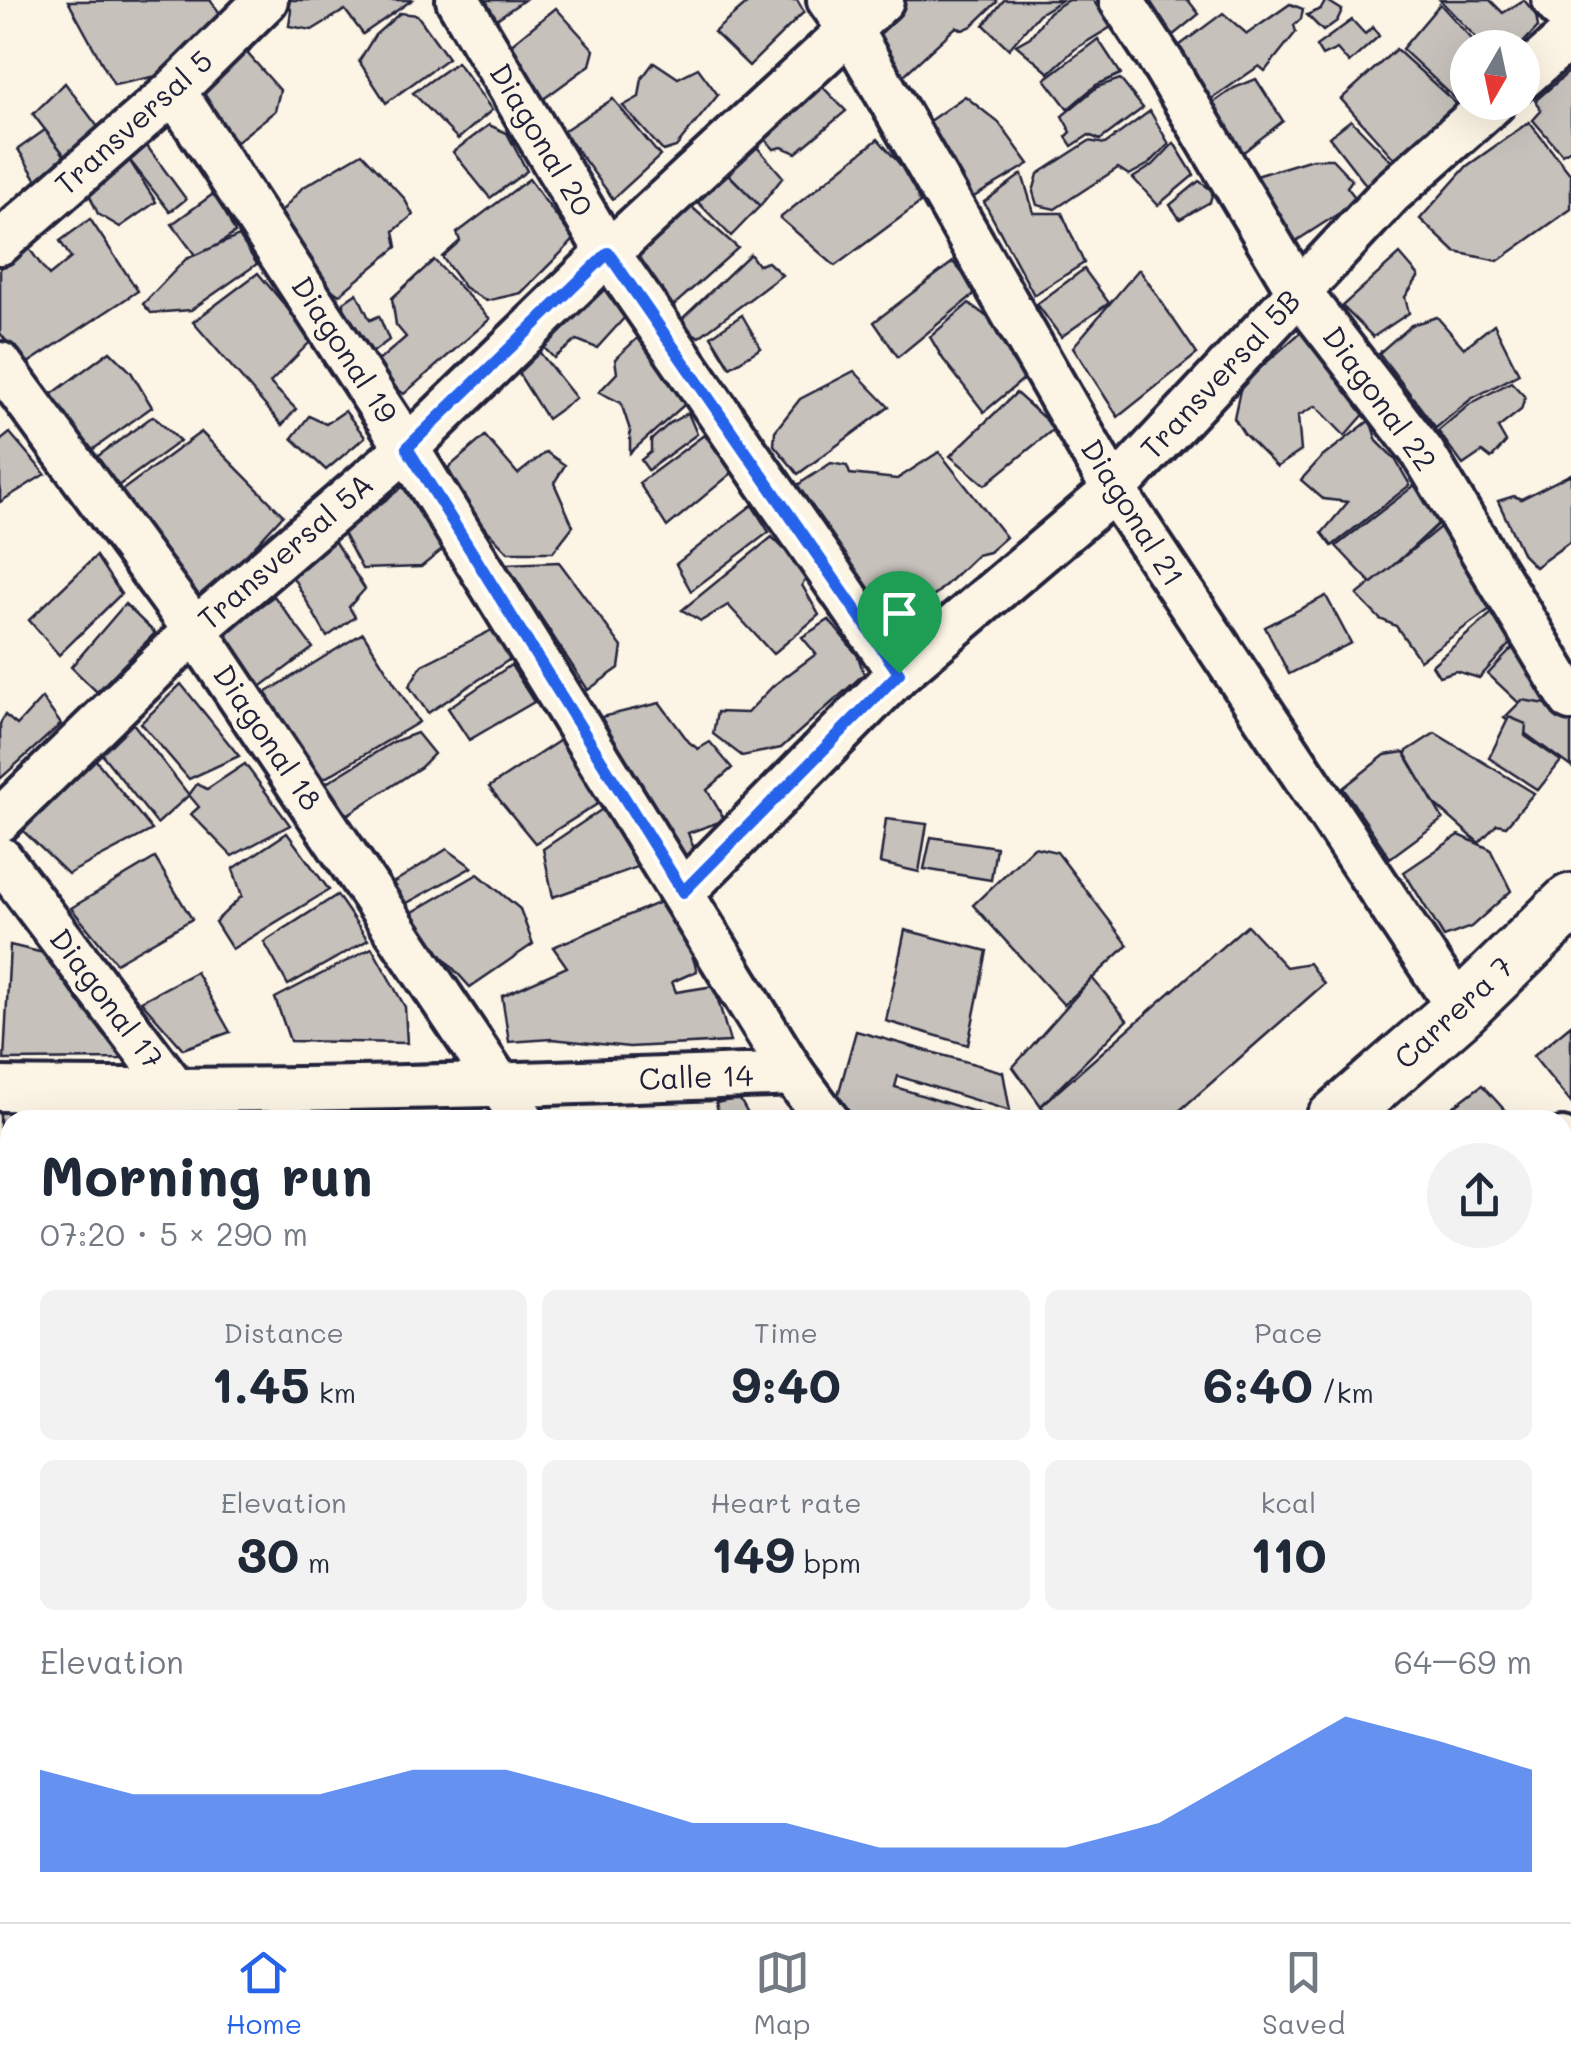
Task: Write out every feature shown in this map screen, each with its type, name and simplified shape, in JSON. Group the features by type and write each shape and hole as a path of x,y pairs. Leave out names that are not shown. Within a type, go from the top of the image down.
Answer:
{"main road":[{"name":"Carrera 7","path":"1345,1110 1460,1010 1571,902"}],"street":[{"name":"Transversal 5","path":"0,244 174,91 266,0"},
{"name":"Diagonal 20","path":"458,0 608,253 899,673"},
{"name":"Transversal 5A","path":"0,820 195,630 407,448 608,253 840,15 882,0"},
{"name":"Diagonal 22","path":"1121,0 1299,292 1423,453 1571,700"},
{"path":"1554,0 1571,20"},
{"name":"Diagonal 21","path":"840,15 1114,490 1460,1010"},
{"path":"1540,63 1571,36"},
{"name":"Diagonal 19","path":"174,91 407,448 793,1074 820,1110"},
{"name":"Transversal 5B","path":"683,892 899,673 1114,490 1391,193 1474,120"},
{"name":"Diagonal 18","path":"0,364 195,630 511,1103"},
{"name":"Diagonal 17","path":"0,858 177,1092"},
{"name":"Calle 14","path":"0,1090 511,1103 793,1074"}],"building":[{"path":"210,0 229,25 176,72 114,85 68,1"},
{"path":"287,0 412,0 363,34 345,10 312,30 289,26 291,10"},
{"path":"477,0 524,0 491,23"},
{"path":"751,0 797,0 804,12 749,66 714,32"},
{"path":"893,0 997,2 972,26 963,30 956,27 902,77 866,28"},
{"path":"1004,0 1062,0 1039,14 1009,49 984,25"},
{"path":"1068,0 1093,0 1111,27 1075,49 1049,73 1016,45 1030,37 1049,12"},
{"path":"1130,0 1188,0 1199,14 1161,45"},
{"path":"1326,0 1342,10 1337,21 1323,31 1307,15 1321,9"},
{"path":"1440,0 1490,0 1503,13 1524,0 1536,15 1538,27 1535,30 1469,30"},
{"path":"1290,4 1303,9 1301,19 1294,25 1296,32 1265,71 1259,66 1200,107 1168,54 1223,13 1247,34"},
{"path":"1440,4 1464,30 1450,30 1450,94 1402,49"},
{"path":"556,8 594,50 590,65 538,103 504,50"},
{"path":"400,13 417,15 448,58 386,103 359,61 375,35"},
{"path":"1352,20 1365,34 1373,27 1379,36 1349,63 1337,49 1322,56 1316,46"},
{"path":"1098,39 1121,74 1096,85 1068,109 1045,79"},
{"path":"255,40 248,54 280,90 275,111 230,147 187,90"},
{"path":"1396,49 1450,98 1450,116 1398,163 1341,99"},
{"path":"457,62 492,110 458,139 413,93"},
{"path":"654,62 678,78 698,68 718,95 676,147 663,151 623,106 639,97 642,78"},
{"path":"1571,70 1571,149 1562,154 1533,120 1540,120 1540,97"},
{"path":"812,76 846,111 796,153 782,147 774,149 765,139"},
{"path":"1120,79 1143,108 1100,140 1089,135 1072,146 1066,137 1071,132 1062,116 1097,87"},
{"path":"1256,79 1283,121 1236,158 1200,112 1234,88"},
{"path":"65,83 110,143 72,165 33,114"},
{"path":"965,96 999,123 1029,164 970,199 922,126"},
{"path":"613,99 660,156 613,199 563,131"},
{"path":"1150,111 1169,144 1149,164 1129,175 1118,168 1055,209 1037,205 1033,192 1038,174 1089,141 1105,144"},
{"path":"1351,120 1395,165 1370,190 1329,137"},
{"path":"1529,122 1571,175 1571,209 1498,261 1455,252 1420,219 1467,166"},
{"path":"489,125 507,133 527,171 490,198 453,152"},
{"path":"45,130 72,165 41,187 18,149"},
{"path":"750,139 783,177 760,206 719,165"},
{"path":"878,139 910,176 920,203 835,266 780,218"},
{"path":"144,142 186,199 170,212 128,158"},
{"path":"1174,143 1194,175 1158,205 1133,178 1153,165"},
{"path":"362,153 404,198 413,215 394,231 397,247 339,295 319,280 274,220 302,188"},
{"path":"128,158 156,202 120,227 98,214 89,194"},
{"path":"1312,159 1332,159 1352,180 1347,187 1358,201 1296,241 1253,177"},
{"path":"719,165 760,206 731,236 691,195"},
{"path":"1022,174 1034,213 1062,213 1084,263 1034,295 984,202"},
{"path":"529,179 574,240 521,293 486,301 464,287 442,257 460,241 457,233"},
{"path":"1199,181 1213,191 1210,202 1180,219 1170,205"},
{"path":"216,192 235,233 198,259 172,224"},
{"path":"685,201 738,248 673,306 648,283 633,247"},
{"path":"90,219 138,291 25,365 0,333 0,269 26,244 49,276 71,258 60,241"},
{"path":"239,236 257,264 191,310 151,313 143,304 186,259"},
{"path":"750,254 758,265 768,262 782,275 699,337 681,325 684,317"},
{"path":"1400,254 1419,276 1405,297 1409,313 1373,337 1342,306"},
{"path":"434,260 490,319 404,394 381,377 377,362 406,337 396,325 392,298"},
{"path":"953,262 978,291 898,357 874,322"},
{"path":"1084,269 1109,303 1061,337 1037,304"},
{"path":"1139,269 1197,354 1118,417 1073,347"},
{"path":"258,273 313,339 270,383 296,409 282,425 193,322"},
{"path":"600,284 626,316 597,348 577,340 554,358 535,338"},
{"path":"357,293 370,320 379,316 389,340 373,352 344,327 344,302"},
{"path":"969,303 1013,337 1017,343 1010,358 1026,377 984,412 930,337"},
{"path":"742,315 761,348 730,367 711,336"},
{"path":"1437,317 1464,348 1494,324 1519,374 1471,399 1436,428 1379,353 1411,325"},
{"path":"1302,331 1367,411 1345,436 1316,406 1298,416 1301,451 1277,467 1244,434 1234,418 1241,385"},
{"path":"644,332 693,397 630,453 630,430 621,403 599,392 617,373 615,359"},
{"path":"533,344 576,398 547,419 512,363"},
{"path":"110,351 131,372 152,407 88,453 48,397"},
{"path":"854,371 889,407 798,474 774,445 775,431 800,399"},
{"path":"1511,382 1525,397 1521,410 1498,428 1506,442 1491,459 1482,452 1463,465 1438,431 1470,404"},
{"path":"1016,393 1055,428 985,485 950,456"},
{"path":"345,411 365,437 326,470 292,438 309,416 326,424"},
{"path":"688,413 697,434 648,470 641,460 651,452 651,440"},
{"path":"153,416 180,441 111,491 87,464"},
{"path":"1370,420 1377,441 1395,459 1410,485 1332,546 1322,533 1348,502 1323,499 1301,480 1321,458"},
{"path":"201,432 283,515 203,602 159,570 117,494"},
{"path":"10,433 45,474 0,502 0,441"},
{"path":"704,435 721,451 732,473 667,527 639,483"},
{"path":"485,436 518,474 546,452 565,465 554,483 573,526 553,552 508,552 468,510 448,468"},
{"path":"939,452 1006,537 989,552 977,555 934,596 892,628 793,488 831,463 847,466 850,474 897,479"},
{"path":"1571,474 1571,541 1535,567 1523,555 1498,501 1514,496 1521,499"},
{"path":"405,485 447,546 421,567 362,569 343,533"},
{"path":"1415,485 1423,491 1440,522 1373,585 1336,546"},
{"path":"752,505 769,532 691,591 676,564"},
{"path":"1451,518 1497,604 1420,660 1396,626 1380,619 1357,595"},
{"path":"331,536 365,589 349,607 355,617 327,637 290,572"},
{"path":"772,537 809,574 802,585 819,615 773,654 728,605 701,621 682,610"},
{"path":"96,556 121,594 59,655 29,620"},
{"path":"559,562 622,647 619,668 588,690 506,564"},
{"path":"274,596 313,648 251,694 217,638"},
{"path":"1326,596 1351,643 1289,674 1265,627"},
{"path":"125,604 155,633 97,692 71,667"},
{"path":"1501,605 1521,633 1479,678 1456,671 1439,676 1432,665"},
{"path":"829,620 858,656 864,674 781,748 742,756 713,734 717,712 747,713 773,686 816,654 802,637"},
{"path":"494,629 515,656 428,713 409,686 422,665"},
{"path":"363,633 419,722 315,784 254,700"},
{"path":"1526,634 1558,711 1547,718 1522,706 1488,674"},
{"path":"511,665 534,702 469,740 448,708"},
{"path":"181,684 239,756 189,779 141,723"},
{"path":"42,698 61,724 0,779 0,724 5,715 17,725"},
{"path":"1522,700 1571,708 1571,767 1504,718"},
{"path":"660,703 689,742 698,749 710,742 732,768 707,790 725,820 688,833 696,854 683,856 601,717"},
{"path":"1509,717 1526,724 1525,736 1561,761 1538,790 1489,758"},
{"path":"132,722 189,795 157,824 101,753"},
{"path":"417,733 434,754 421,767 339,820 315,790 393,742"},
{"path":"1435,733 1534,793 1506,826 1497,824 1479,843 1397,771 1407,751"},
{"path":"562,739 599,803 535,843 489,787"},
{"path":"1404,752 1443,819 1390,858 1343,788 1385,755"},
{"path":"95,759 152,830 68,874 20,828"},
{"path":"245,764 290,825 232,856 191,814 199,807 189,795 197,784 207,789"},
{"path":"604,808 637,867 553,897 543,849"},
{"path":"886,819 927,824 919,872 880,863"},
{"path":"287,833 329,890 232,949 215,922 242,896 233,869"},
{"path":"1459,835 1490,849 1511,891 1471,927 1444,937 1404,872"},
{"path":"931,837 996,847 991,880 924,869"},
{"path":"1034,847 1057,852 1128,945 1064,1005 973,905"},
{"path":"447,849 472,867 405,904 391,884"},
{"path":"155,858 192,919 116,963 71,908"},
{"path":"478,874 520,909 533,944 470,987 406,916"},
{"path":"337,895 368,940 288,985 264,942"},
{"path":"660,902 689,945 697,971 672,982 676,992 714,986 730,1042 629,1047 552,1039 509,1042 502,996 567,967 553,947"},
{"path":"1247,925 1286,967 1309,963 1324,984 1180,1110 1044,1110 1041,1106"},
{"path":"905,930 987,951 968,1045 886,1021"},
{"path":"10,945 52,955 94,1000 122,1059 4,1060"},
{"path":"372,948 405,1007 407,1043 290,1041 275,998"},
{"path":"196,972 230,1032 183,1049 141,1001"},
{"path":"1092,978 1127,1020 1041,1106 1013,1067"},
{"path":"1571,1025 1571,1103 1533,1056"},
{"path":"856,1031 1003,1072 1010,1110 898,1076 895,1087 969,1110 834,1110"},
{"path":"1482,1085 1505,1110 1449,1110"},
{"path":"739,1098 746,1110 718,1110 716,1103"},
{"path":"79,1099 114,1101 114,1110 78,1110"},
{"path":"122,1105 168,1105 167,1110 121,1110"},
{"path":"168,1105 209,1110 168,1110"},
{"path":"213,1105 244,1107 244,1110 213,1110"},
{"path":"38,1107 38,1110 0,1109"}],"route":[{"path":"608,253 899,673 683,892 407,448 608,253"}]}
